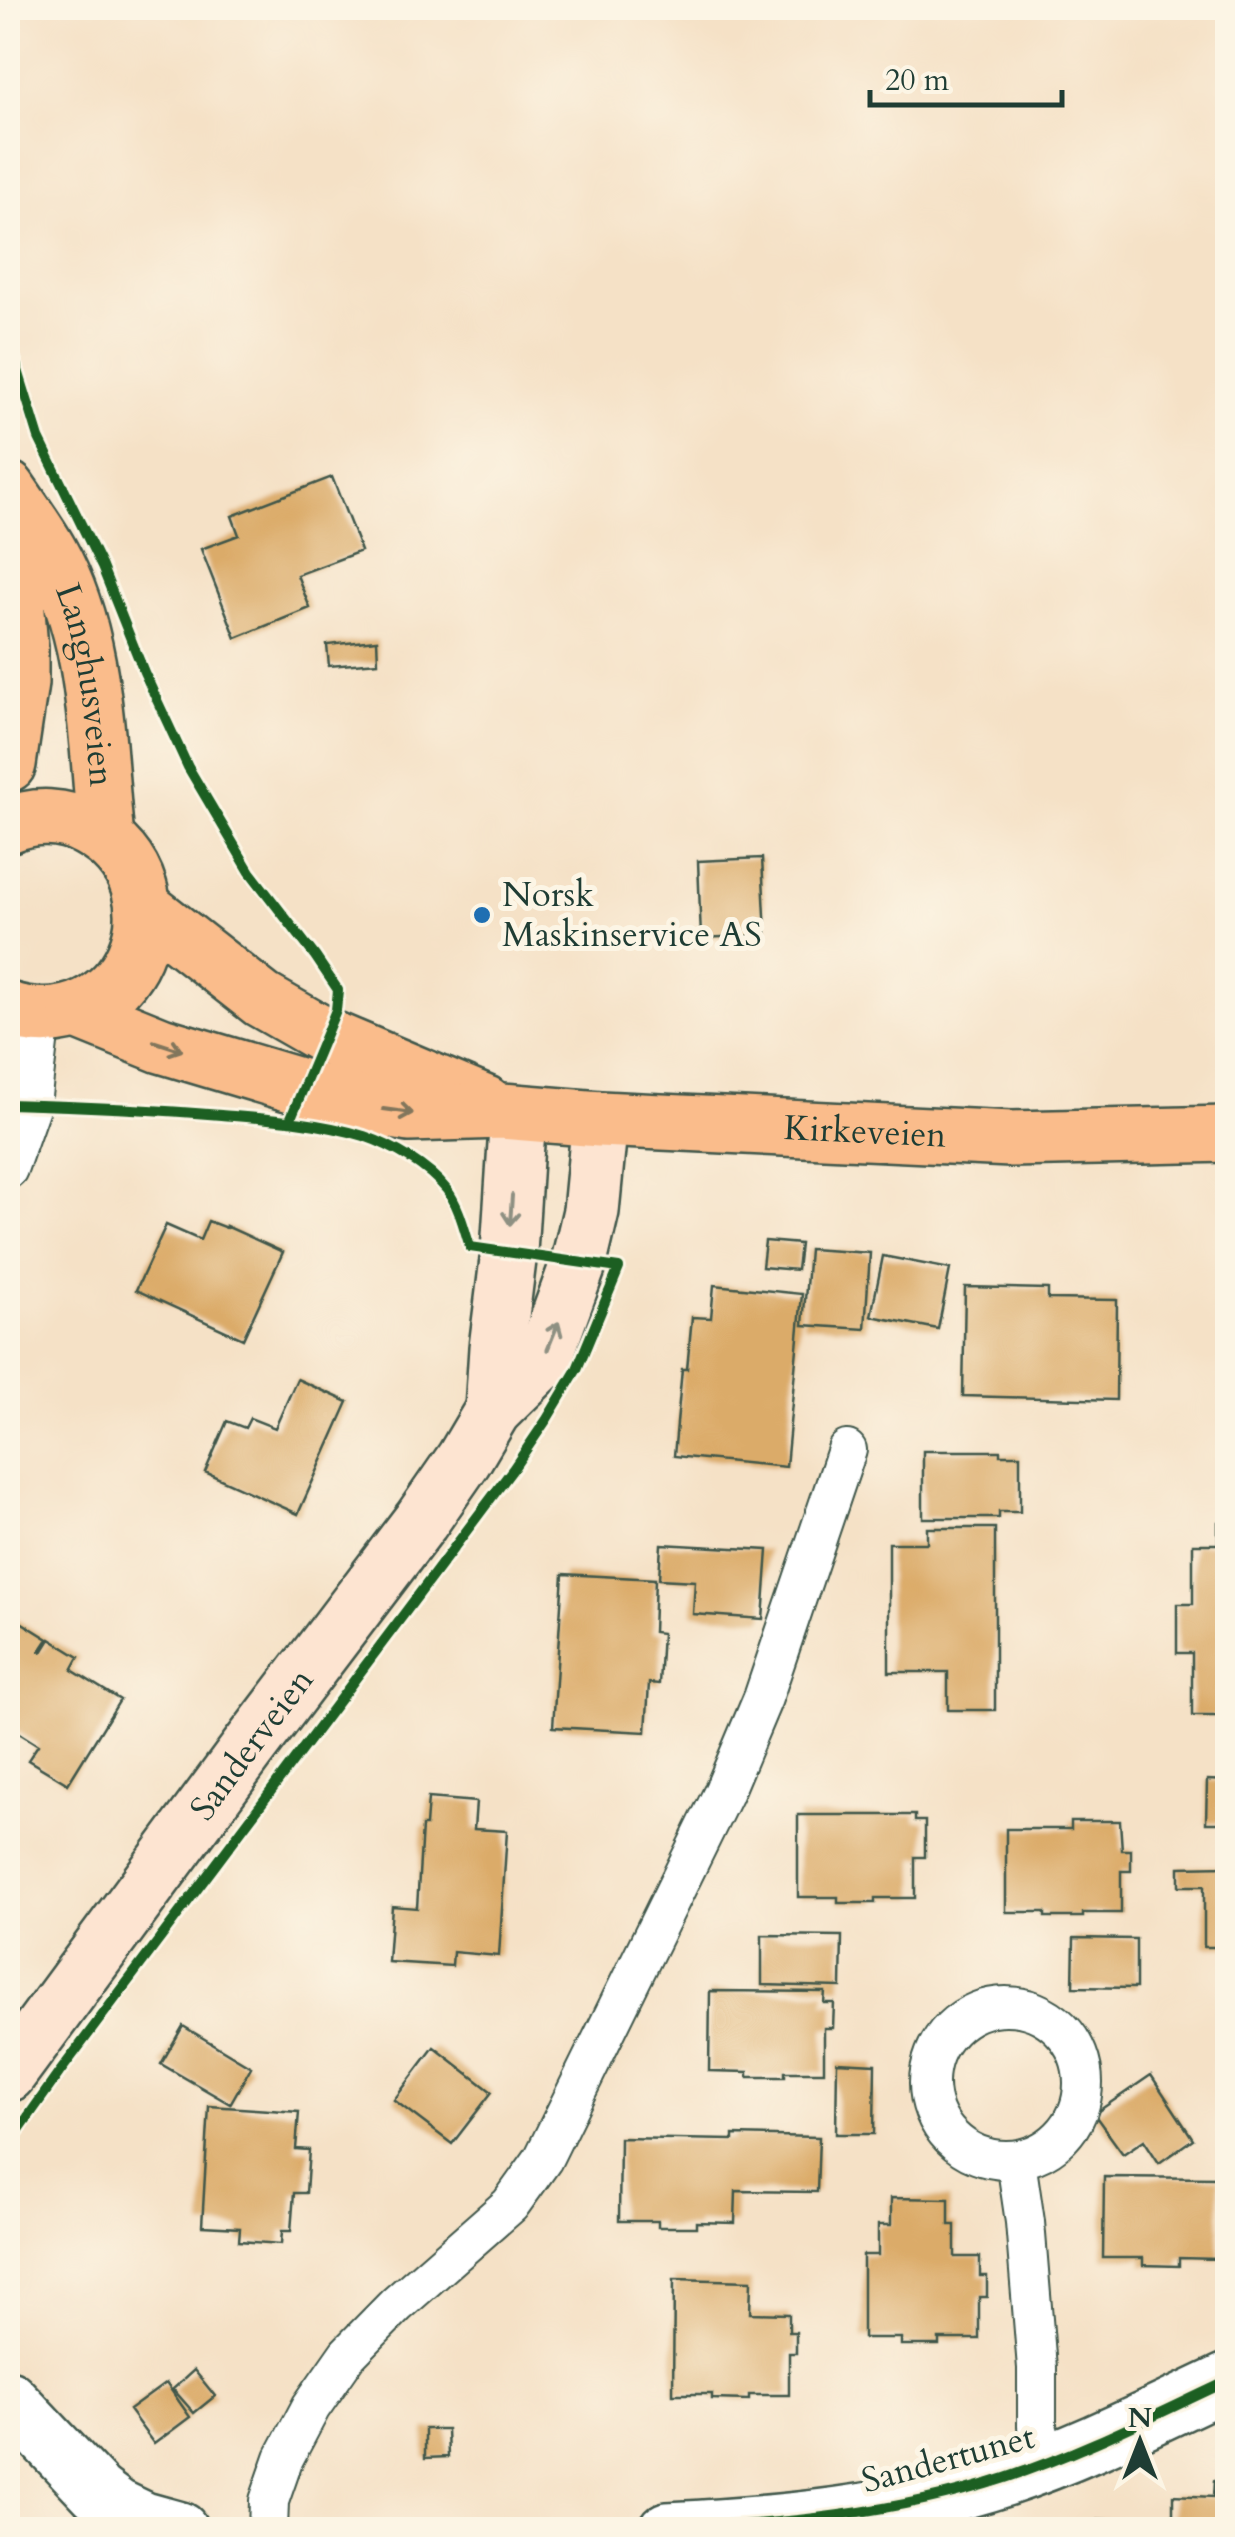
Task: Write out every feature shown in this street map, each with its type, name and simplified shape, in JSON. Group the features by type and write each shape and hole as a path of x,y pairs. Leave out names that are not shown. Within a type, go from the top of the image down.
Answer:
{"main road":[{"name":"Langhusveien","path":"8,489 51,555 83,638 106,838"},
{"name":"Langhusveien","path":"8,504 20,648 18,700 8,764"},
{"path":"8,824 52,817 80,824 106,838 137,881 143,906 141,940 128,971 106,995 42,1013"},
{"name":"Kirkeveien","path":"143,906 262,1000 325,1036 510,1112"},
{"name":"Kirkeveien","path":"42,1013 161,1044 362,1106 409,1114 510,1112 600,1120 1011,1139 1228,1134"},
{"name":"Sanderveien","path":"493,1410 508,1252 510,1112"},
{"name":"Sanderveien","path":"8,2074 421,1522 493,1410 543,1361 579,1262 591,1211 600,1120"}],"street":[{"name":"Sandertunet","path":"667,2530 823,2518 958,2492 1047,2462 1228,2380"},
{"path":"8,2398 97,2492 144,2520 180,2530"}],"lane":[{"path":"8,1169 31,1104 42,1013"},
{"path":"268,2530 269,2501 284,2458 348,2354 396,2305 510,2205 542,2159 724,1793 763,1698 846,1450"},
{"path":"996,2005 1036,2010 1068,2035 1084,2073 1079,2114 1054,2146 1016,2161 975,2156 943,2131 927,2094 932,2053 957,2020 996,2005"},
{"name":"Sandertunet","path":"1016,2161 1037,2368 1037,2426 1047,2462"}],"building":[{"path":"332,477 361,551 297,575 310,608 236,638 201,549 239,535 232,516"},
{"path":"377,640 378,662 329,666 327,645"},
{"path":"762,858 766,935 701,938 698,861"},
{"path":"208,1221 283,1252 243,1339 136,1290 166,1225 200,1240"},
{"path":"765,1241 800,1244 797,1270 762,1267"},
{"path":"809,1249 870,1253 865,1329 803,1325"},
{"path":"883,1256 950,1269 938,1329 871,1316"},
{"path":"714,1285 802,1294 786,1467 674,1456 682,1369 687,1369 692,1317 711,1318"},
{"path":"965,1287 1048,1289 1048,1299 1117,1300 1116,1400 963,1396"},
{"path":"297,1379 348,1402 298,1514 205,1472 227,1421 245,1428 250,1418 275,1428"},
{"path":"923,1451 1000,1451 1000,1455 1020,1455 1020,1512 999,1512 999,1518 923,1518"},
{"path":"1218,1522 1228,1522 1228,1716 1192,1716 1192,1653 1177,1653 1177,1604 1193,1604 1193,1544 1218,1544"},
{"path":"927,1528 995,1528 995,1710 948,1710 948,1672 889,1672 889,1543 927,1543"},
{"path":"661,1544 768,1550 763,1619 693,1614 695,1581 659,1579"},
{"path":"563,1574 655,1579 653,1632 662,1633 659,1684 649,1683 646,1732 553,1727"},
{"path":"8,1614 48,1639 40,1651 50,1639 79,1657 72,1670 120,1700 68,1784 28,1760 38,1745 8,1726 8,1699 14,1688 8,1684"},
{"path":"1207,1780 1228,1781 1228,1823 1206,1823"},
{"path":"428,1798 476,1802 474,1829 507,1831 499,1956 453,1952 452,1966 388,1962 392,1906 417,1908 422,1826 426,1826"},
{"path":"798,1815 915,1815 915,1821 925,1821 925,1857 915,1857 915,1898 838,1903 838,1897 798,1897"},
{"path":"1071,1821 1120,1821 1122,1850 1131,1850 1131,1871 1121,1871 1121,1913 1045,1917 1045,1912 1006,1912 1006,1829 1071,1829"},
{"path":"1228,1866 1228,1947 1204,1947 1204,1886 1179,1886 1179,1867"},
{"path":"762,1935 842,1936 841,1987 762,1985"},
{"path":"1074,1938 1136,1939 1136,1988 1073,1987"},
{"path":"710,1991 825,1992 824,2003 834,2003 833,2028 824,2028 824,2072 748,2077 748,2072 709,2071"},
{"path":"183,2026 251,2067 230,2104 161,2064"},
{"path":"434,2047 492,2092 452,2144 394,2100"},
{"path":"837,2062 875,2064 874,2134 836,2134"},
{"path":"1151,2075 1193,2139 1159,2163 1144,2140 1123,2154 1094,2114"},
{"path":"209,2106 299,2112 296,2149 309,2150 306,2193 294,2193 291,2231 282,2231 281,2244 239,2241 240,2228 202,2226"},
{"path":"733,2135 819,2137 817,2192 736,2191 735,2223 696,2222 696,2227 658,2227 658,2221 619,2221 620,2138 733,2140"},
{"path":"1104,2177 1219,2178 1219,2259 1179,2258 1179,2266 1143,2265 1143,2258 1103,2258"},
{"path":"891,2198 949,2199 949,2225 955,2225 955,2257 980,2257 980,2276 987,2276 987,2297 979,2297 979,2339 939,2339 939,2345 901,2345 901,2338 863,2338 863,2255 878,2255 878,2225 891,2225"},
{"path":"674,2279 751,2281 750,2313 789,2314 789,2332 796,2332 796,2353 789,2353 789,2395 749,2395 749,2400 712,2399 712,2394 673,2394"},
{"path":"194,2370 215,2396 194,2413 173,2389"},
{"path":"166,2383 190,2417 154,2444 129,2410"},
{"path":"425,2429 447,2429 448,2457 425,2458"},
{"path":"1214,2481 1228,2481 1228,2530 1173,2530 1173,2495 1213,2497"},
{"path":"1099,2519 1137,2520 1136,2530 1099,2530"}],"cycle path":[{"path":"8,338 39,438 102,567 188,767 250,872 338,990 336,1010 290,1120"},
{"path":"8,1104 221,1115 347,1131 398,1151 439,1181 455,1203 470,1247 619,1268 577,1369 513,1469 8,2145"},
{"path":"667,2530 838,2515 964,2490 1062,2457 1228,2381"}],"place":[{"name":"Norsk Maskinservice AS","path":"482,915"}]}
